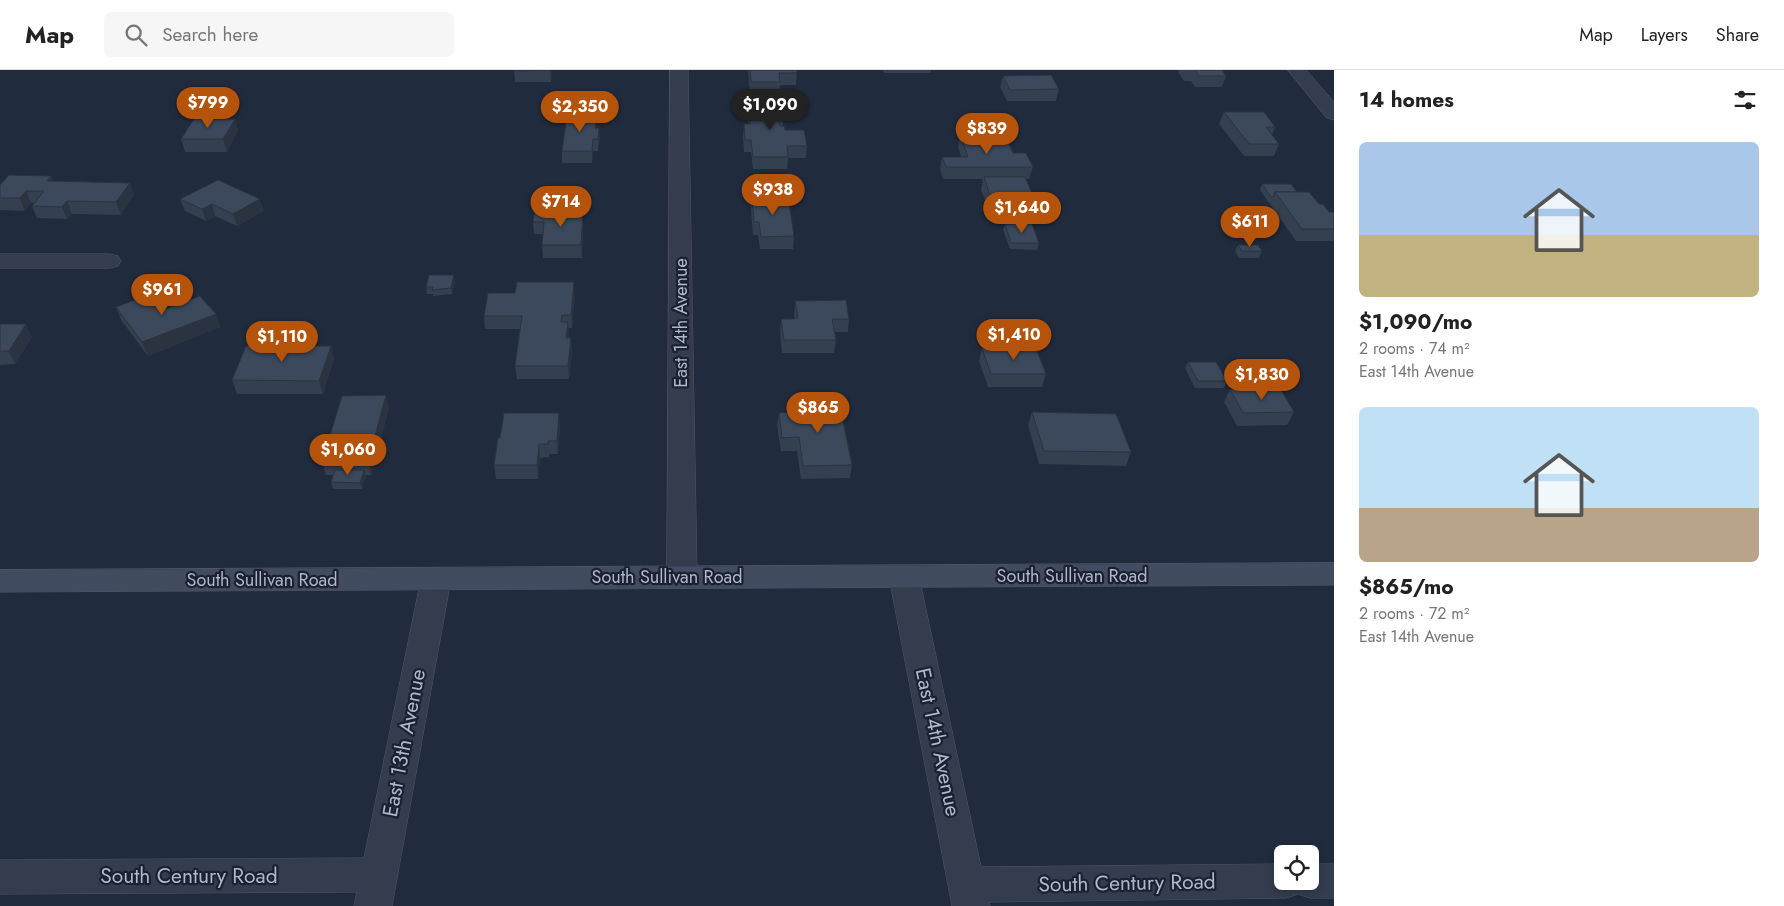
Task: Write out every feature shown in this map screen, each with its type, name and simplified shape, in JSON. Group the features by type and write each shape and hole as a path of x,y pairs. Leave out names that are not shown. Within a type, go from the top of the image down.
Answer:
{"main road":[{"name":"South Sullivan Road","path":"0,581 1334,574"}],"street":[{"name":"East 14th Avenue","path":"679,70 682,576"},
{"path":"1297,70 1334,114"},
{"path":"0,261 110,261"},
{"name":"East 14th Avenue","path":"904,577 969,895"},
{"name":"East 13th Avenue","path":"376,891 436,579"},
{"name":"South Century Road","path":"0,877 376,891"},
{"path":"1319,881 1334,881"},
{"name":"South Century Road","path":"969,895 1274,882"}],"building":[{"path":"514,70 550,70 514,71"},
{"path":"750,70 797,70 797,73 779,73 780,82 751,82"},
{"path":"1195,70 1222,70 1226,76 1199,76"},
{"path":"1051,75 1059,89 1010,90 1003,76"},
{"path":"748,102 781,102 783,118 779,118 780,126 784,126 785,130 804,130 807,146 787,146 788,157 753,157 751,140 745,140 744,124 750,124"},
{"path":"1224,112 1264,112 1275,127 1266,127 1279,144 1249,144"},
{"path":"567,114 597,114 595,128 599,128 598,139 593,139 592,151 562,151"},
{"path":"194,119 235,119 223,139 181,139"},
{"path":"960,134 978,134 982,144 1009,144 1013,153 1026,153 1033,167 946,167 942,157 968,157"},
{"path":"9,175 51,176 47,181 130,183 116,202 67,201 62,207 32,206 44,191 26,191 20,198 0,198 0,185"},
{"path":"984,177 1025,177 1035,201 992,201"},
{"path":"218,180 260,199 233,214 212,204 202,209 180,199"},
{"path":"1262,184 1291,184 1297,192 1275,192 1273,197 1271,197"},
{"path":"1275,192 1309,192 1329,212 1334,212 1334,229 1302,229"},
{"path":"752,196 788,196 794,236 761,237 759,222 754,222"},
{"path":"583,212 581,245 542,245 544,222 533,222 534,214"},
{"path":"1005,224 1032,224 1039,243 1011,243"},
{"path":"1238,245 1258,245 1262,251 1242,251"},
{"path":"429,275 454,275 451,288 432,290 433,287 426,287"},
{"path":"517,282 574,282 571,315 562,315 561,322 568,322 566,338 571,338 568,366 515,366 522,316 484,316 488,293 515,293"},
{"path":"151,294 163,310 200,296 216,314 142,342 116,307"},
{"path":"846,300 849,319 832,319 836,340 784,340 781,319 798,318 795,301"},
{"path":"0,324 26,324 9,351 0,351"},
{"path":"246,346 331,346 319,381 232,380"},
{"path":"982,348 1036,348 1046,374 991,374"},
{"path":"1188,362 1216,362 1227,381 1198,381"},
{"path":"1270,370 1286,370 1293,382 1276,382"},
{"path":"1246,372 1264,372 1270,383 1252,383"},
{"path":"1280,388 1294,412 1243,413 1230,389"},
{"path":"386,395 368,462 322,462 342,396"},
{"path":"834,401 836,412 841,411 852,465 803,466 799,437 782,438 779,413 799,412 797,402"},
{"path":"1032,412 1116,414 1131,452 1044,451"},
{"path":"504,413 559,413 557,441 539,444 537,465 494,465"},
{"path":"335,470 364,470 360,483 331,482"}]}
